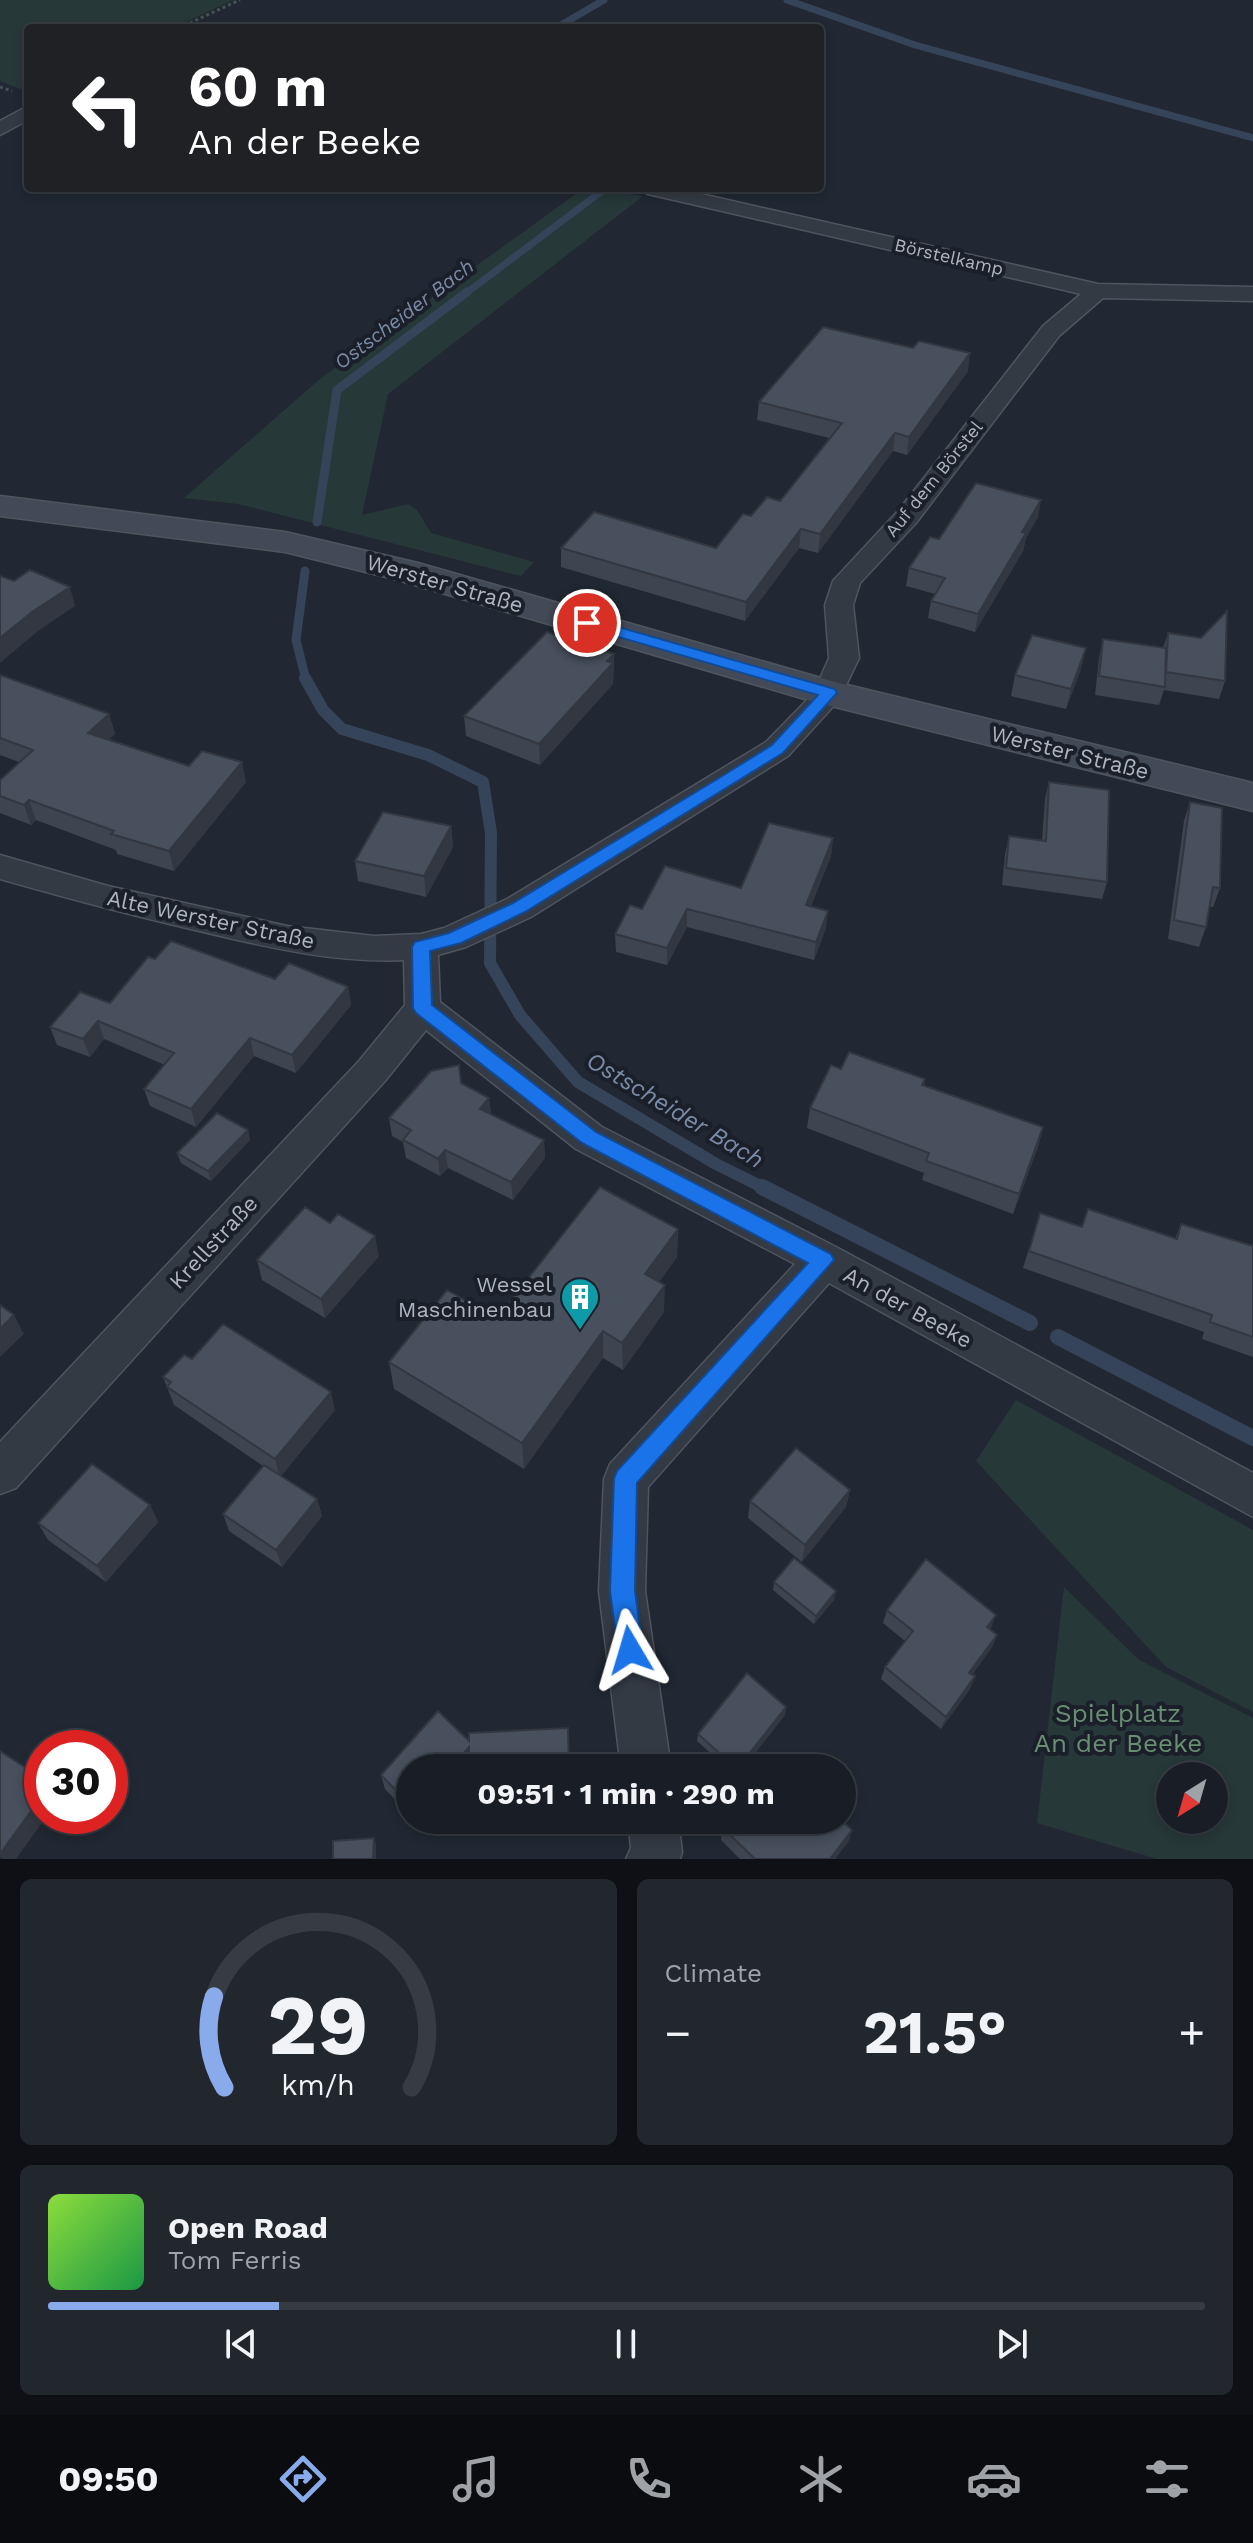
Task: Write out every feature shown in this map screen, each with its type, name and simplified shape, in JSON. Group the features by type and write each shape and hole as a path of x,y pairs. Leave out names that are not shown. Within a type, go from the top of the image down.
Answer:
{"main road":[{"name":"Werster Straße","path":"0,506 285,542 420,575 829,693 1253,797"}],"street":[{"path":"0,129 24,114"},
{"name":"Börstelkamp","path":"665,192 1098,291 1253,294"},
{"name":"Auf dem Börstel","path":"829,693 844,658 839,605 847,581 907,517 1051,331 1098,291"},
{"name":"Alte Werster Straße","path":"0,867 108,898 287,939 374,949 421,947 454,938 519,908 777,749 829,693"},
{"path":"421,947 423,1008"},
{"name":"An der Beeke","path":"423,1008 589,1138 824,1260 1253,1496"},
{"name":"Krellstraße","path":"0,1473 372,1071 423,1008"},
{"path":"644,1754 622,1591 626,1479 824,1260"}],"path":[{"path":"188,24 240,0"}],"green space":[{"path":"0,0 233,0 182,24 24,24 24,90 0,81"},
{"path":"578,192 643,196 388,394 362,515 408,504 417,510 431,533 534,562 521,576 238,504 184,498 321,378"},
{"path":"1016,1400 1253,1530 1253,1712 1166,1667 976,1461"},
{"name":"Spielplatz An der Beeke","path":"1064,1587 1139,1660 1253,1718 1253,1859 1157,1859 1037,1823"}],"building":[{"path":"823,327 913,348 919,341 970,353 909,437 895,433 820,534 801,529 746,602 561,548 594,512 716,548 743,514 751,516 767,497 780,501 842,423 759,402"},
{"path":"976,483 1041,500 1022,532 1026,533 978,614 931,601 945,578 909,568 930,537 939,539"},
{"path":"30,570 70,587 0,638 0,576 14,581"},
{"path":"1227,611 1225,681 1166,672 1168,633 1201,638"},
{"path":"547,632 614,654 607,661 613,663 539,744 464,716"},
{"path":"1032,635 1086,648 1071,689 1015,675"},
{"path":"1103,639 1166,648 1165,687 1099,676"},
{"path":"0,675 109,714 88,733 189,766 202,751 242,762 169,851 111,834 114,831 29,800 24,805 0,796 0,780 33,750 0,738"},
{"path":"1049,782 1109,790 1107,882 1006,868 1009,836 1046,841"},
{"path":"1190,802 1222,808 1220,888 1213,887 1206,927 1174,920"},
{"path":"383,812 451,826 424,876 355,861"},
{"path":"769,823 833,838 806,905 828,911 816,942 687,909 667,948 615,934 630,905 642,909 665,866 741,888"},
{"path":"171,941 275,979 289,963 348,987 292,1055 250,1038 191,1109 144,1089 174,1053 98,1021 83,1039 50,1027 80,992 110,1003 148,957 155,959"},
{"path":"849,1052 925,1079 922,1085 1043,1127 1019,1194 926,1161 929,1153 810,1108 831,1065 841,1069"},
{"path":"459,1065 461,1083 489,1098 480,1109 544,1140 511,1182 445,1150 438,1159 403,1140 411,1130 389,1118 431,1071"},
{"path":"217,1113 248,1130 208,1171 177,1153"},
{"name":"Wessel Maschinenbau","path":"600,1187 678,1229 645,1274 665,1285 622,1343 603,1331 522,1443 389,1362 447,1290 497,1318"},
{"path":"305,1207 330,1223 338,1214 375,1236 321,1299 257,1260"},
{"path":"1088,1209 1177,1239 1181,1224 1253,1246 1253,1337 1210,1322 1212,1315 1029,1251 1040,1213 1082,1227"},
{"path":"0,1305 14,1315 0,1329"},
{"path":"223,1324 331,1392 275,1459 167,1387 171,1382 163,1377 184,1355 192,1359"},
{"path":"796,1448 850,1490 805,1545 750,1501"},
{"path":"92,1464 150,1505 97,1566 38,1523"},
{"path":"264,1465 317,1499 276,1550 223,1514"},
{"path":"794,1558 836,1591 816,1616 774,1582"},
{"path":"926,1559 996,1615 987,1627 997,1635 969,1673 975,1676 946,1717 885,1667 913,1631 887,1610"},
{"path":"747,1673 786,1707 749,1754 720,1754 698,1734"},
{"path":"438,1711 469,1741 469,1733 568,1728 569,1754 469,1754 469,1747 463,1754 400,1754"},
{"path":"0,1751 24,1766 24,1821 0,1854"},
{"path":"396,1758 396,1791 381,1775"},
{"path":"729,1834 849,1834 830,1859 755,1859"},
{"path":"374,1838 373,1859 333,1859 333,1841"}],"waterway":[{"name":"Ostscheider Bach","path":"563,24 604,0"},
{"path":"787,0 915,45 1253,138"},
{"name":"Ostscheider Bach","path":"465,294 601,192"},
{"name":"Ostscheider Bach","path":"317,522 337,390 467,292"},
{"name":"Ostscheider Bach","path":"305,571 296,640 306,680"},
{"name":"Ostscheider Bach","path":"306,680 323,710 342,729 428,755 483,782 491,833 490,963 520,1015 578,1082 716,1164 762,1187"},
{"name":"Ostscheider Bach","path":"762,1187 766,1189"},
{"name":"Ostscheider Bach","path":"762,1187 1030,1323"},
{"name":"Ostscheider Bach","path":"1058,1337 1253,1438"}],"place":[{"name":"Wessel Maschinenbau","path":"580,1331"}],"route":[{"path":"587,623 829,693 777,749 560,885 454,938 421,947 423,1008 589,1138 824,1260 626,1479 622,1591 630,1650"}]}
